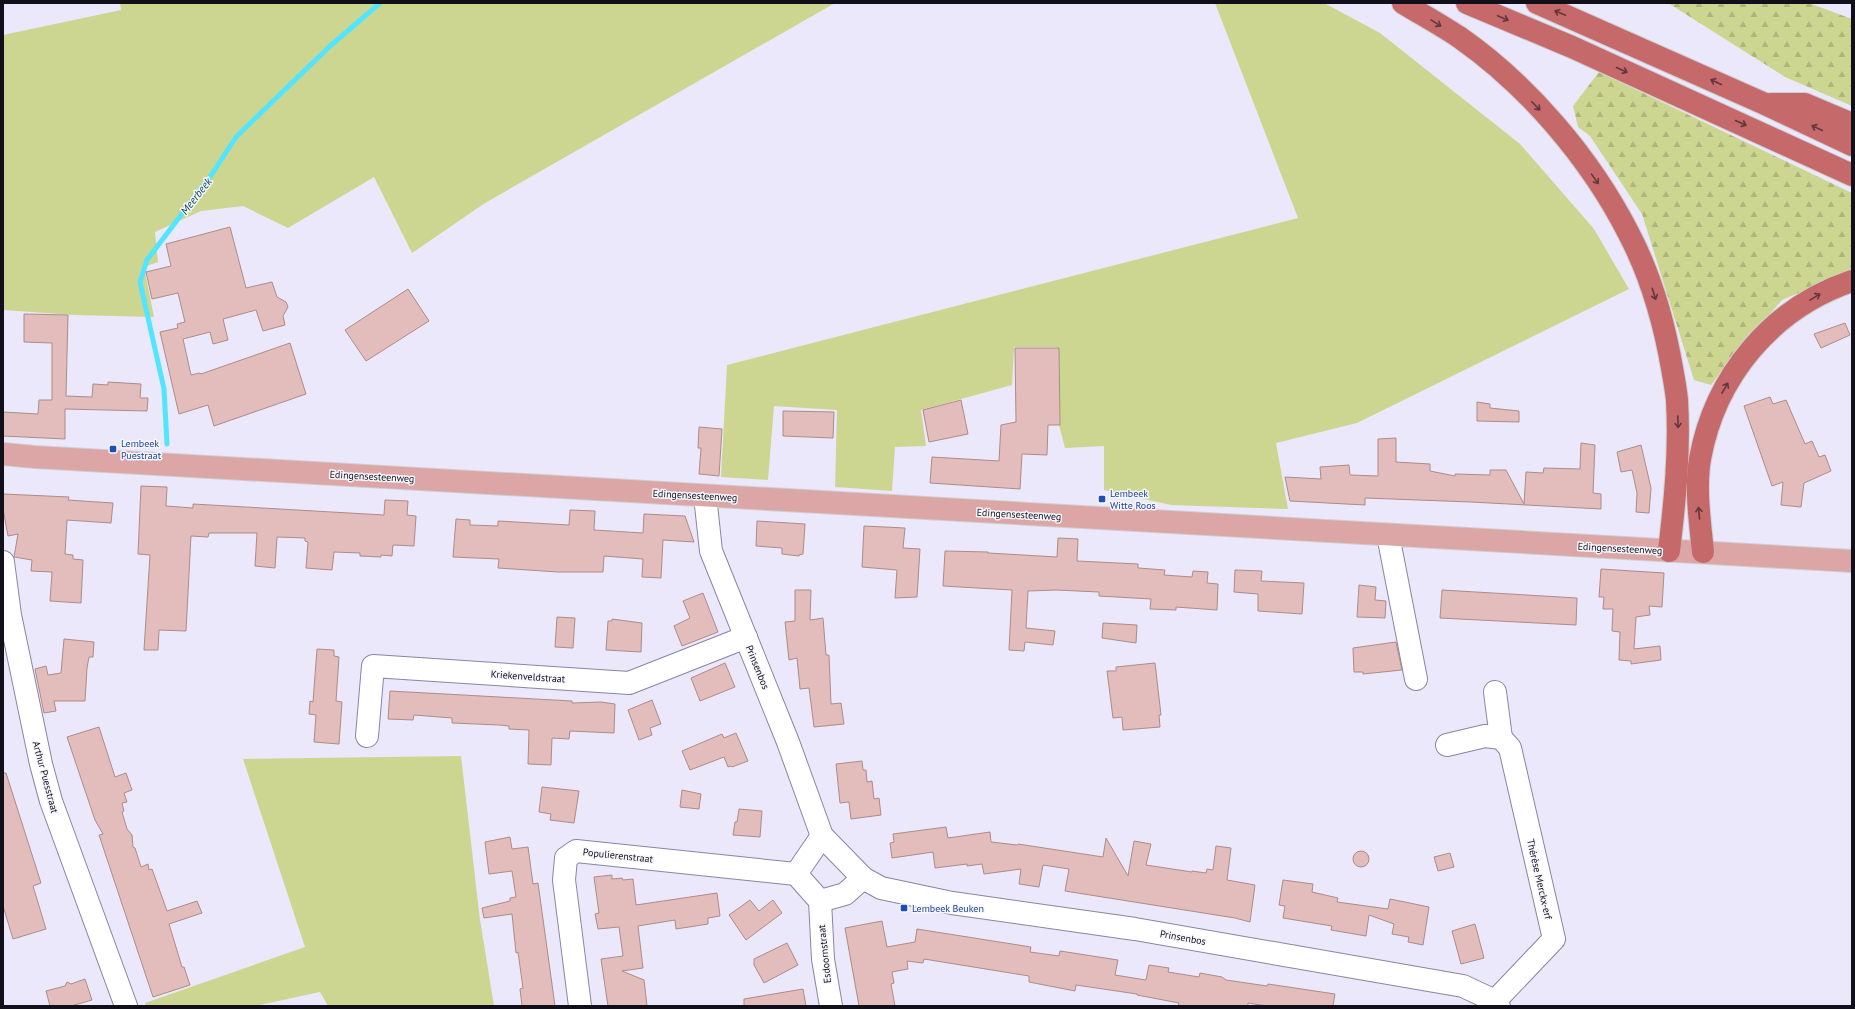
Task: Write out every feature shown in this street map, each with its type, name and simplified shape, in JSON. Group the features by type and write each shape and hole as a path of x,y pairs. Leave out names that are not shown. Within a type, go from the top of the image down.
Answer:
{"highway":[{"path":"1403,3 1459,38 1506,76 1540,109 1573,147 1609,198 1630,235 1652,289 1667,340 1677,399 1679,455 1669,551"},
{"path":"1467,3 1572,47 1852,175"},
{"path":"1537,3 1765,104 1852,145"},
{"path":"1765,104 1804,104 1852,124"},
{"path":"1703,552 1698,502 1700,460 1710,421 1722,392 1741,362 1763,336 1774,326 1791,312 1829,289 1852,281"}],"main road":[{"name":"Edingensesteenweg","path":"3,454 705,496 1852,561"}],"street":[{"name":"Prinsenbos","path":"705,496 711,551 788,742 822,836 863,878 881,888 952,902 1135,929 1463,986 1497,1004"},
{"path":"1388,535 1416,679"},
{"name":"Arthur Puesstraat","path":"3,562 10,615 41,764 51,801 126,1006"},
{"name":"Kriekenveldstraat","path":"367,736 373,666 629,683 746,637"},
{"name":"Thérèse Merckx-erf","path":"1495,692 1501,738 1510,748 1554,939 1497,1004"},
{"path":"1447,745 1485,736 1501,738"},
{"path":"822,836 796,874 820,901 845,894 863,878"},
{"name":"Populierenstraat","path":"580,1006 564,880 566,858 576,851 796,874"},
{"name":"Esdoornstraat","path":"820,901 823,959 831,1006"}],"green space":[{"path":"120,3 835,3 485,203 412,253 374,177 288,228 243,206 201,211 155,232 158,262 144,267 154,317 74,315 3,310 3,35 121,10"},
{"path":"1215,3 1324,3 1380,33 1520,144 1594,229 1629,289 1357,423 1276,443 1288,509 1171,505 1104,490 1104,446 1065,448 1059,425 1057,347 1014,347 1012,385 921,410 926,446 895,447 892,491 835,487 837,410 774,406 768,480 721,477 727,365 1298,218"},
{"path":"1668,3 1809,3 1852,19 1852,106 1785,77"},
{"path":"1599,72 1852,193 1852,270 1782,300 1729,361 1711,385 1694,380 1642,214 1590,136 1578,127 1573,106"},
{"path":"461,756 480,920 494,1006 328,1006 320,992 255,1006 146,1006 145,1003 305,947 243,759"}],"building":[{"path":"230,227 246,288 272,282 277,297 286,302 288,307 283,316 285,325 263,331 256,310 223,319 228,340 213,344 210,332 183,339 191,375 201,374 290,343 306,394 214,426 208,405 179,414 160,332 178,328 177,324 185,322 178,293 152,299 146,272 171,266 166,244"},
{"path":"408,289 429,321 366,361 345,330"},
{"path":"24,314 68,315 66,396 92,397 93,384 108,385 108,382 141,384 140,398 148,398 147,411 65,409 65,439 3,436 3,412 38,414 39,400 52,400 52,343 24,342"},
{"path":"1845,323 1850,335 1821,348 1814,334"},
{"path":"1015,348 1059,348 1060,425 1048,425 1047,455 1022,454 1020,489 930,483 932,457 999,461 1001,425 1016,422"},
{"path":"1770,397 1773,404 1786,400 1805,444 1812,441 1819,457 1825,455 1831,471 1804,483 1801,507 1781,505 1783,482 1772,486 1744,406"},
{"path":"961,400 968,434 929,442 923,410"},
{"path":"1477,402 1490,404 1490,408 1519,411 1519,422 1477,421"},
{"path":"783,411 834,412 833,438 783,436"},
{"path":"699,427 722,429 719,476 699,474 701,448 698,448"},
{"path":"1396,438 1396,462 1430,464 1430,471 1455,476 1455,474 1490,475 1490,470 1506,470 1524,504 1526,472 1543,473 1544,468 1580,469 1581,443 1595,445 1593,493 1601,494 1601,509 1365,498 1365,505 1290,501 1285,477 1321,479 1320,467 1349,465 1350,475 1378,476 1378,439"},
{"path":"1641,445 1651,488 1649,513 1636,512 1637,493 1632,470 1621,472 1617,452"},
{"path":"141,486 167,487 166,506 193,508 193,504 384,515 385,500 408,501 407,515 416,516 414,546 393,545 392,556 381,555 381,557 360,556 360,553 334,552 332,570 306,568 308,542 305,541 305,538 277,537 275,568 255,566 257,533 209,533 208,537 191,536 186,631 159,630 158,650 144,650 150,555 138,554"},
{"path":"3,494 69,497 68,500 113,503 111,523 67,520 65,554 73,555 73,559 83,560 81,603 50,601 52,572 31,571 32,560 14,557 18,534 8,536 3,509"},
{"path":"570,510 595,511 594,530 643,533 644,514 685,516 694,542 663,540 661,578 642,577 643,559 604,556 603,572 558,572 498,568 499,559 453,557 456,519 470,520 470,525 498,526 498,521 569,525"},
{"path":"757,521 805,524 803,554 799,556 782,554 782,548 756,546"},
{"path":"864,526 905,528 903,548 920,549 917,597 895,598 897,570 862,567"},
{"path":"1058,538 1078,539 1077,561 1138,564 1138,568 1165,570 1164,575 1192,577 1193,571 1208,572 1207,583 1218,584 1217,610 1176,607 1176,610 1150,609 1151,599 1099,596 1099,592 1056,590 1028,591 1026,628 1055,631 1053,645 1025,642 1024,651 1009,650 1012,590 943,586 945,551 988,552 1057,557"},
{"path":"1601,569 1664,573 1662,607 1649,606 1650,615 1636,617 1634,649 1660,646 1661,660 1631,664 1631,661 1619,660 1620,632 1612,631 1613,609 1603,609 1604,597 1599,597"},
{"path":"1235,570 1262,571 1261,581 1304,583 1302,614 1258,611 1258,594 1234,592"},
{"path":"1359,585 1376,587 1375,600 1386,601 1385,618 1357,617"},
{"path":"795,590 811,590 810,620 823,618 826,655 829,655 831,704 841,703 844,724 814,727 809,688 800,689 797,658 789,660 785,622 795,621"},
{"path":"1442,590 1577,598 1576,625 1440,618"},
{"path":"703,593 718,632 682,646 674,626 690,618 683,601"},
{"path":"557,617 575,618 573,648 555,647"},
{"path":"612,619 642,623 641,652 606,650 608,621 612,621"},
{"path":"1103,623 1137,625 1136,643 1102,638"},
{"path":"64,639 94,642 93,657 89,657 87,668 85,701 54,701 56,711 44,713 35,669 46,666 48,675 61,673"},
{"path":"1396,642 1402,670 1363,674 1363,672 1354,672 1353,648"},
{"path":"317,649 334,650 334,656 339,657 336,701 342,702 339,744 314,742 316,715 309,714 310,701 313,702"},
{"path":"725,663 735,687 700,701 691,678"},
{"path":"1155,663 1161,715 1159,715 1160,727 1123,730 1122,717 1113,718 1107,671 1116,671 1116,667"},
{"path":"390,691 572,701 572,703 601,702 615,704 614,733 570,731 569,739 552,738 551,765 528,764 529,730 509,729 509,726 499,725 452,723 452,718 414,715 413,720 388,719"},
{"path":"652,700 661,724 650,728 652,735 639,740 628,710"},
{"path":"99,727 115,777 126,773 132,790 124,793 127,802 122,803 124,811 122,812 127,829 132,835 133,847 135,848 141,867 148,864 149,870 152,869 167,911 197,901 202,913 169,924 182,967 184,967 190,985 153,997 99,835 103,834 95,820 67,737"},
{"path":"736,733 748,761 728,767 724,757 690,770 682,751 722,734 724,738"},
{"path":"862,761 863,770 866,770 867,782 872,781 874,799 879,798 881,815 851,819 849,802 840,803 836,764"},
{"path":"3,773 6,773 41,883 33,886 46,929 13,939 3,906"},
{"path":"542,787 579,791 574,823 550,820 551,814 539,812"},
{"path":"682,790 701,794 699,809 680,807"},
{"path":"739,809 762,811 760,837 733,835"},
{"path":"946,827 948,838 990,832 991,842 1018,844 1103,857 1106,838 1128,876 1134,841 1151,844 1146,865 1192,872 1206,873 1207,869 1213,870 1216,846 1231,848 1227,880 1255,885 1250,922 1235,918 1065,891 1069,869 1043,865 1039,887 1019,884 1021,869 984,874 982,864 967,866 967,864 935,868 933,852 892,858 890,843 894,842 893,834"},
{"path":"510,837 512,849 528,847 533,884 538,883 555,1006 522,1006 520,989 523,988 518,952 516,953 512,914 484,918 482,908 510,901 510,898 516,897 512,871 489,874 485,842"},
{"path":"1361,851 1367,853 1369,859 1367,865 1361,867 1355,865 1353,859 1355,853"},
{"path":"1450,853 1454,867 1438,871 1434,857"},
{"path":"612,875 612,879 633,879 636,905 717,893 720,916 708,918 708,924 676,929 675,920 638,926 643,968 622,971 644,980 647,1006 608,1006 601,959 623,956 619,927 598,929 595,914 599,913 594,877"},
{"path":"1283,880 1313,884 1312,892 1338,898 1337,902 1388,909 1390,899 1429,907 1423,945 1408,942 1409,937 1392,934 1394,924 1369,915 1366,936 1331,930 1332,926 1283,918 1285,906 1279,905"},
{"path":"750,900 759,911 773,900 782,913 746,940 729,915"},
{"path":"882,921 887,947 915,942 917,929 1031,947 1030,952 1059,956 1060,951 1118,960 1115,975 1146,980 1149,965 1169,968 1168,972 1199,977 1200,973 1222,977 1226,980 1267,986 1268,984 1335,994 1333,1006 1267,1006 1248,1003 1248,1006 1178,1006 1179,1003 1137,994 1076,985 1075,991 1029,982 1029,976 924,959 923,963 907,961 908,969 892,972 894,983 891,984 895,1006 859,1006 845,928"},
{"path":"1475,924 1484,958 1461,964 1452,931"},
{"path":"787,943 798,965 764,983 754,965 754,959"},
{"path":"85,979 92,1000 71,1006 50,1006 46,991 65,986 67,982 71,984"},
{"path":"803,989 806,1006 744,1006 744,999"}],"waterway":[{"name":"Meerbeek","path":"167,444 164,389 140,282 147,260 212,174 236,137 329,47 380,3"}],"place":[{"name":"Lembeek Puestraat","path":"113,449"},
{"name":"Lembeek Witte Roos","path":"1102,499"},
{"name":"Lembeek Beuken","path":"904,908"}]}
